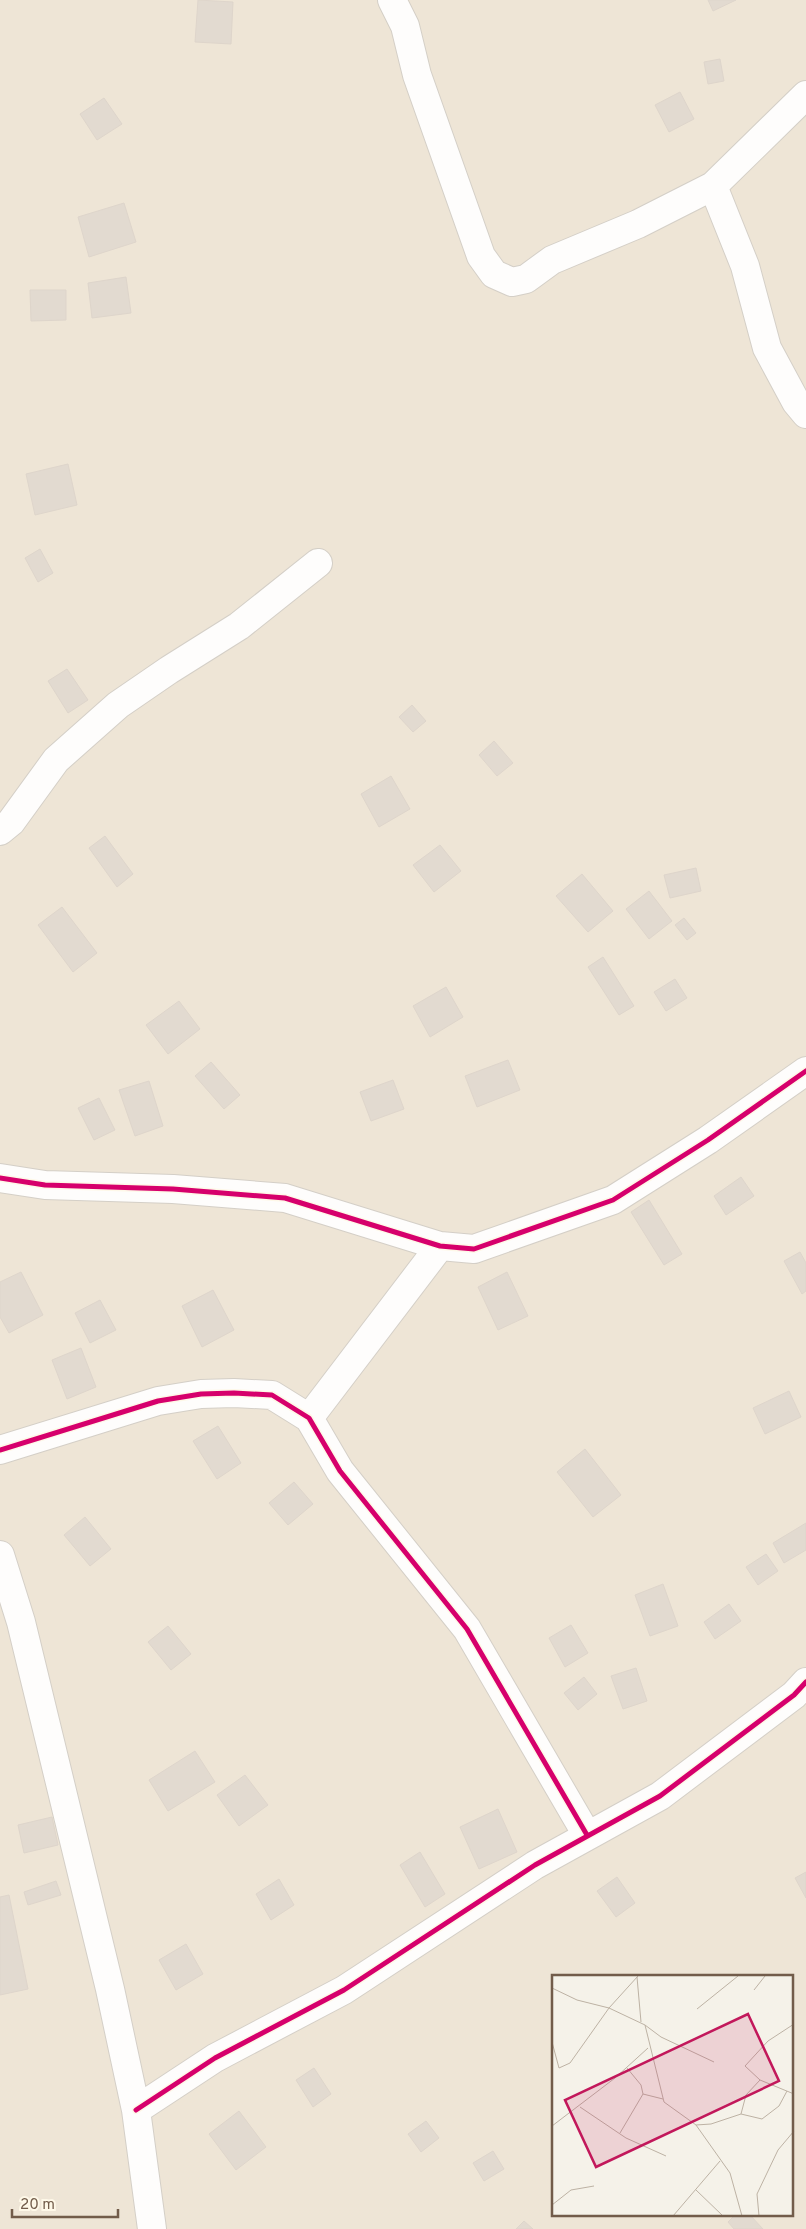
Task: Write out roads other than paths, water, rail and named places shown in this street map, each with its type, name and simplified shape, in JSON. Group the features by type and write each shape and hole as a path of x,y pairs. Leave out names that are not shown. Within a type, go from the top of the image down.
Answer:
{"street":[{"path":"392,0 405,26 417,75 481,256 494,274 512,282 526,279 552,260 638,224 713,186 806,95"},
{"path":"713,186 745,266 767,348 796,402 806,414"},
{"path":"0,831 11,822 56,760 118,705 239,626 318,563"},
{"path":"0,1178 45,1185 173,1189 285,1198 440,1246 474,1250 614,1200 708,1140 806,1071"},
{"path":"309,1418 440,1246"},
{"path":"0,1450 158,1401 201,1394 234,1393 272,1396 309,1418 340,1471 467,1629 587,1835"},
{"path":"0,1556 21,1622 108,1980 136,2110 152,2229"},
{"path":"136,2110 215,2058 344,1990 518,1875 660,1796 794,1695 806,1682"}]}
